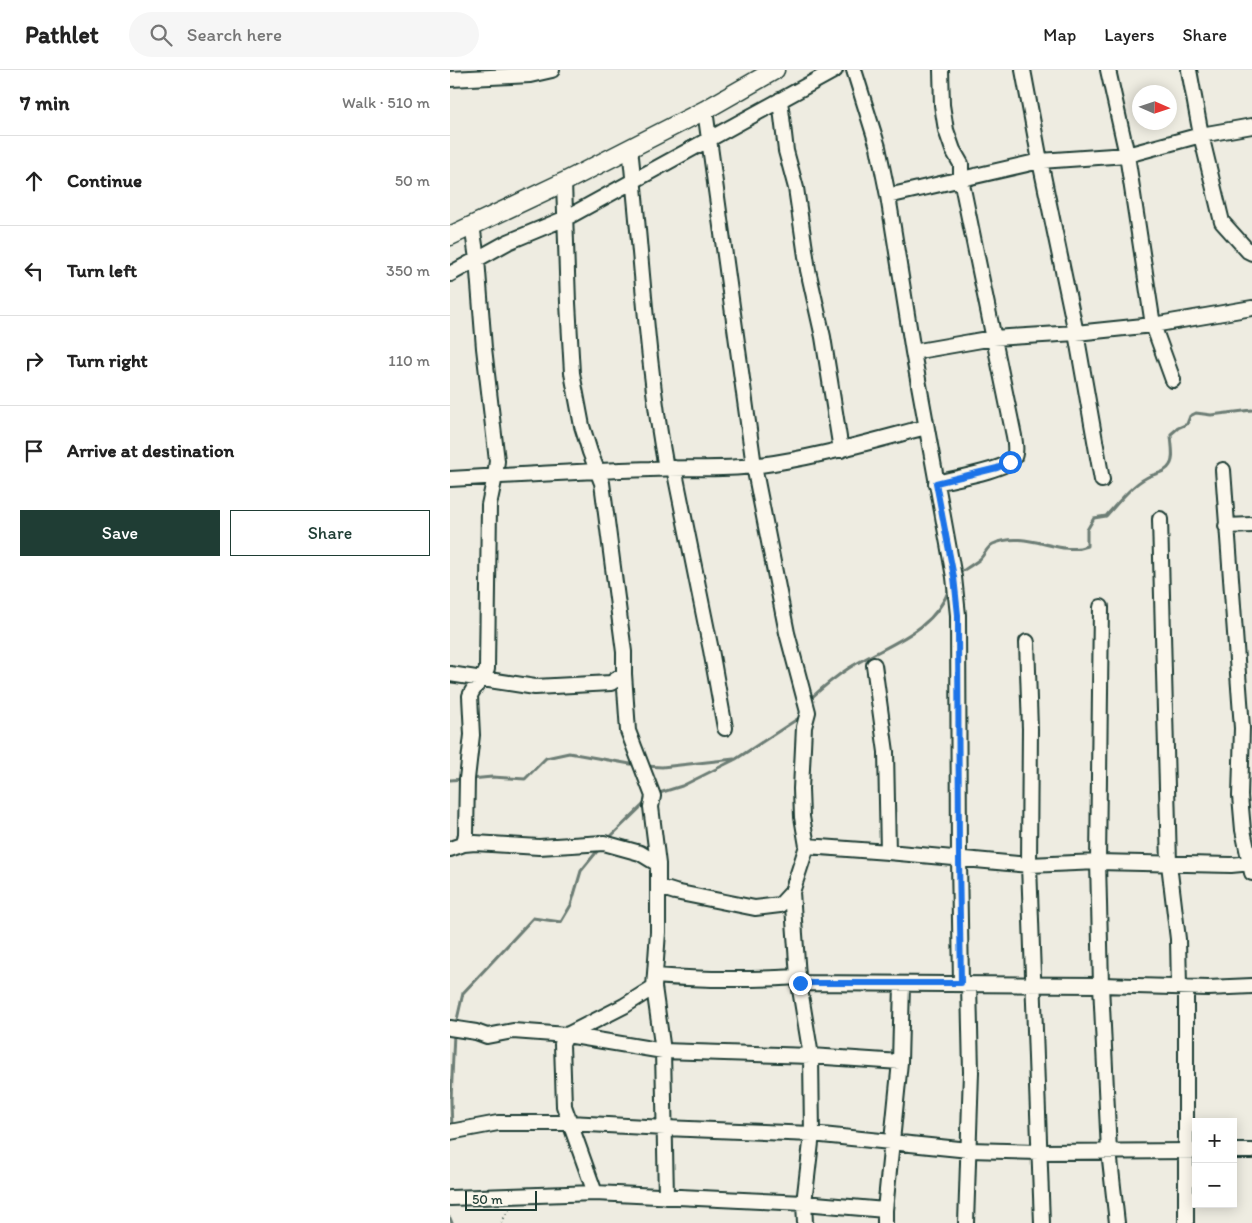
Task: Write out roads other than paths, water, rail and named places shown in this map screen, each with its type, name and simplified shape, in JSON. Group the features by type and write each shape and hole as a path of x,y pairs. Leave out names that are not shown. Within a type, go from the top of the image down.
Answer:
{"main road":[{"path":"450,236 564,182 705,110 775,70"}],"street":[{"path":"450,79 552,70"},
{"path":"450,274 508,242 566,218 835,70"},
{"path":"854,70 878,147 888,196 913,352 954,577 958,615 959,859 971,1072 966,1223"},
{"path":"936,483 997,468 1014,459 1015,453 1014,436 961,179 961,164 953,150 945,122 942,105 941,70"},
{"path":"1023,70 1076,333 1102,480"},
{"path":"1108,70 1127,155 1153,325 1173,380"},
{"path":"1189,70 1201,135 1222,222 1248,251 1252,252"},
{"path":"780,100 786,151 796,188 808,270 823,337 841,450"},
{"path":"705,110 754,466 787,633 808,712 804,727 801,789 802,817 807,846 792,892 799,980 811,1056 812,1134 804,1203 805,1223"},
{"path":"888,196 1040,161 1127,155 1201,135 1252,126"},
{"path":"630,148 648,348 657,421 670,468 712,650 725,728"},
{"path":"564,182 572,373 582,426 602,483 624,652 628,731 652,796 651,807 658,864 658,932 654,982 663,1051 666,1197"},
{"path":"464,844 466,834 467,779 472,735 470,696 472,690 484,678 488,661 489,505 496,476 497,460 472,225"},
{"path":"913,352 993,338 1076,333 1153,325 1252,308"},
{"path":"450,479 597,470 754,466 841,450 926,427"},
{"path":"807,846 1029,865 1098,862 1251,866 1242,822 1240,796 1242,728 1223,470"},
{"path":"1160,519 1169,864 1182,987 1191,1151 1186,1223"},
{"path":"1226,526 1252,524"},
{"path":"1101,607 1098,862 1101,985 1108,1151 1118,1223"},
{"path":"1026,642 1030,730 1029,865 1042,1223"},
{"path":"874,665 886,752 888,852"},
{"path":"450,674 535,687 549,687 611,682 624,674"},
{"path":"450,850 464,844 494,843 539,847 604,843 640,852 658,864"},
{"path":"658,887 756,908 780,905 792,892"},
{"path":"595,1193 569,1122 562,1093 562,1044 567,1035 624,1006 654,982 694,979 799,980 902,984 1101,985 1123,987 1208,988 1252,986"},
{"path":"450,1198 595,1193 804,1203 885,1216 900,1062 902,984"},
{"path":"450,1028 476,1032 487,1036 513,1031 567,1035 663,1051 811,1056 900,1062"},
{"path":"450,1132 498,1123 569,1122 812,1134 969,1150 1039,1152 1191,1151"},
{"path":"1237,1151 1252,1151"}],"waterway":[{"path":"958,574 980,559 991,545 1006,540 1030,541 1065,548 1087,546 1087,530 1094,518 1106,516 1135,485 1149,476 1168,468 1172,458 1171,434 1187,424 1190,416 1196,413 1211,415 1252,410"},
{"path":"810,699 849,668 921,627 943,603 950,587"},
{"path":"656,794 682,786 736,759 802,716"},
{"path":"471,779 492,777 525,779 546,758 569,753 636,765"},
{"path":"645,766 662,767 734,759"},
{"path":"450,780 464,779"},
{"path":"607,840 647,801"},
{"path":"456,1024 463,993 533,918 561,922 571,905 581,871 599,849"},
{"path":"452,1129 451,1100 454,1033"},
{"path":"450,1142 452,1135"},
{"path":"450,1218 452,1223"}]}
